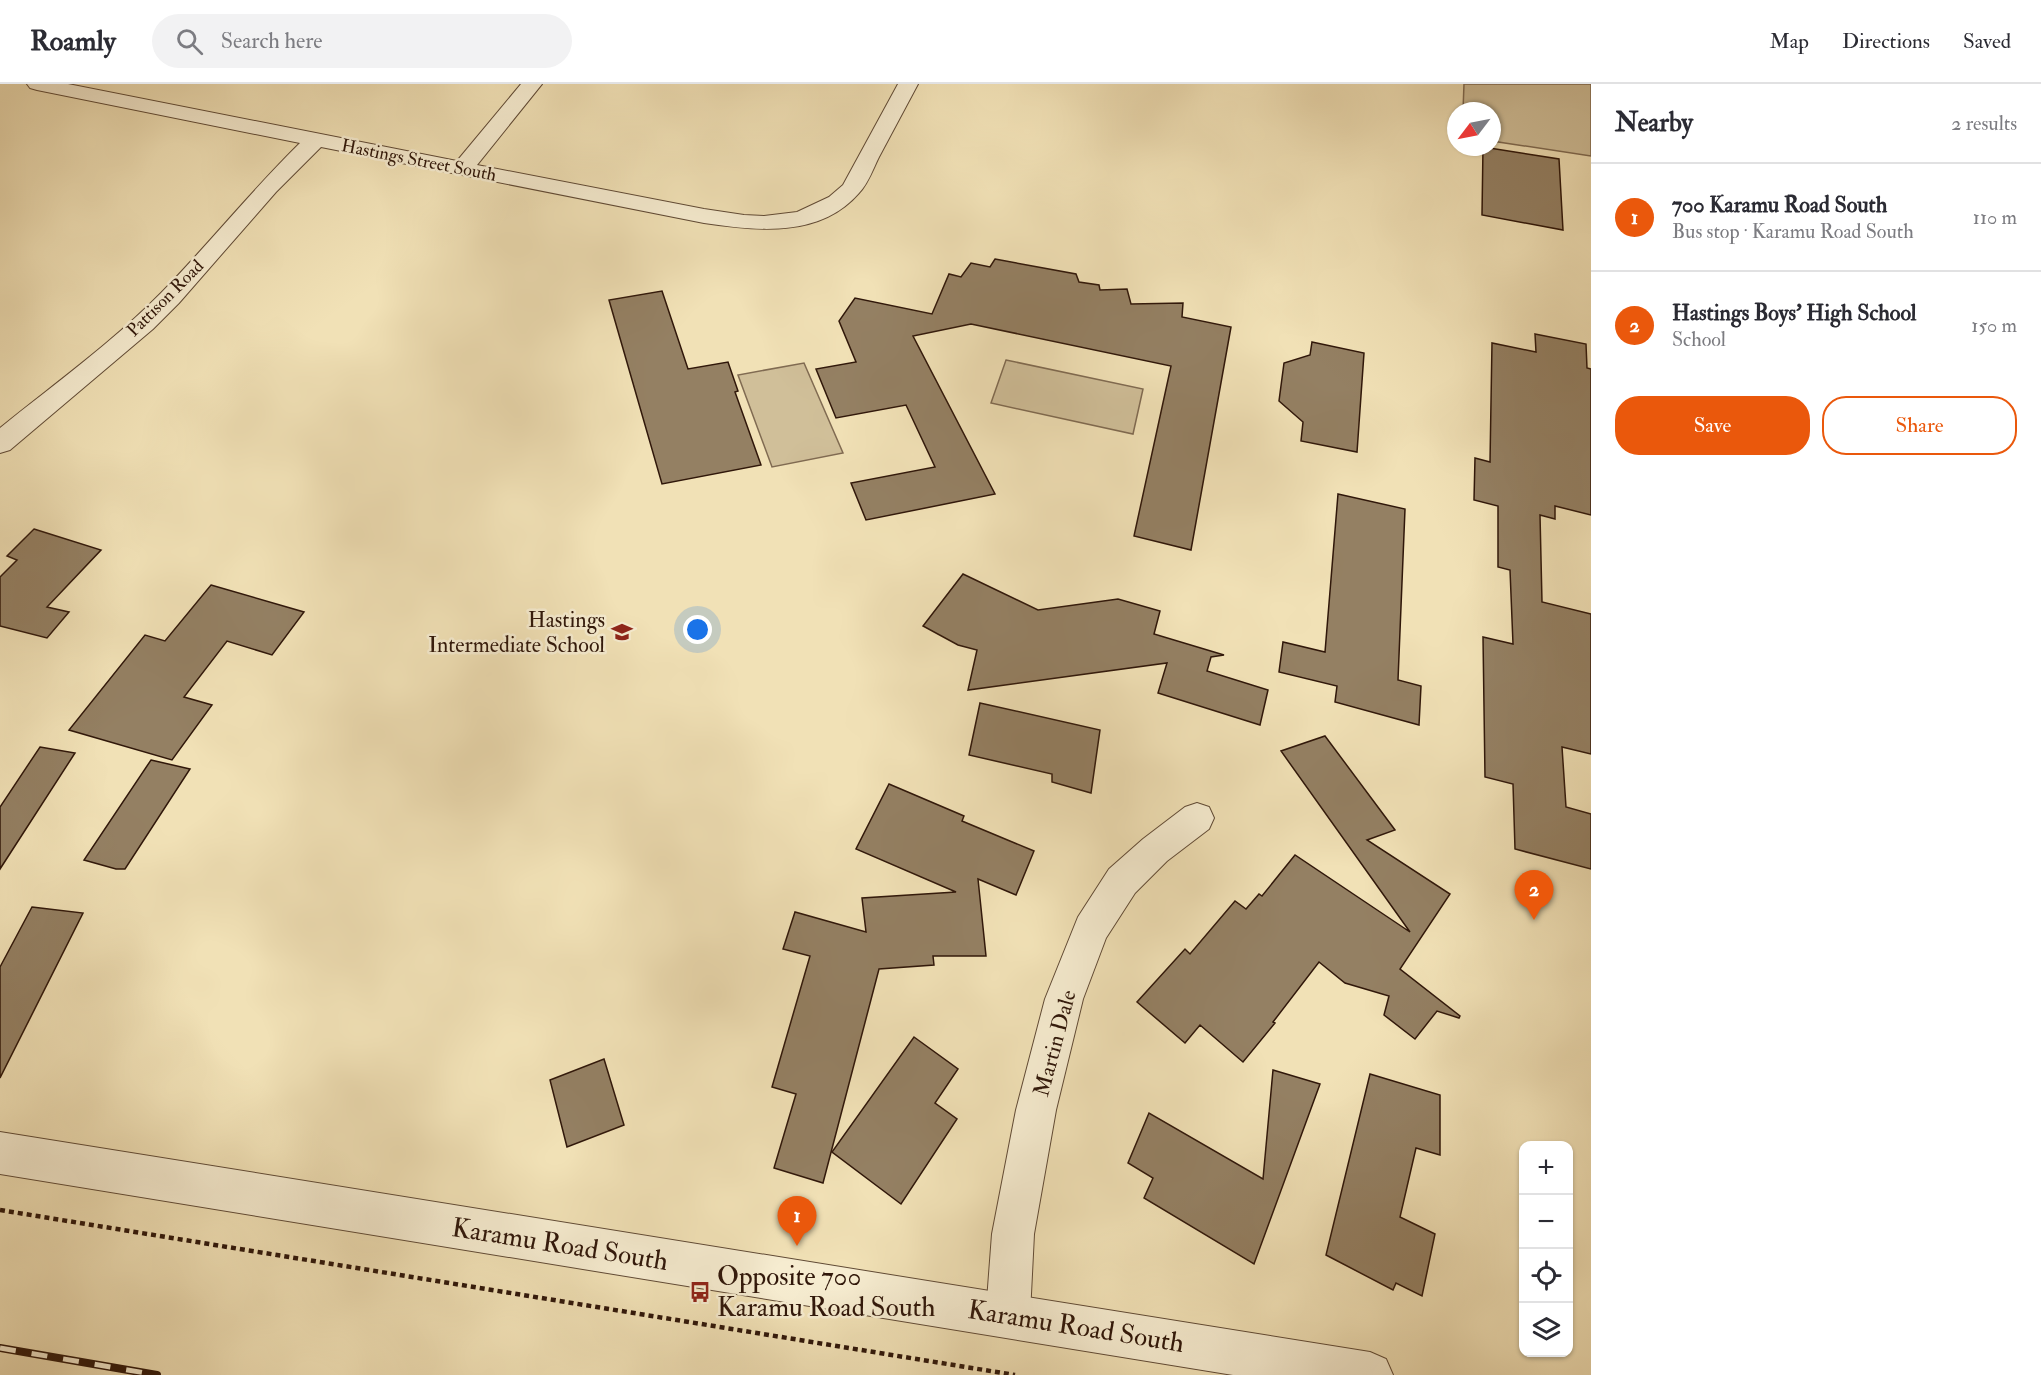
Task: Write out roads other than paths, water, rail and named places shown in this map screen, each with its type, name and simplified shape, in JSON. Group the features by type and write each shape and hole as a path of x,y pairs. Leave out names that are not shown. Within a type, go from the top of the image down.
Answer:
{"street":[{"name":"Hastings Street South","path":"37,84 734,221 778,223 802,219 834,206 852,188 908,84"},
{"path":"463,168 531,84"},
{"path":"139,104 162,86"},
{"name":"Pattison Road","path":"0,443 144,323 170,298 268,186 316,139"},
{"name":"Martin Dale","path":"1008,1314 1013,1234 1036,1110 1064,999 1091,929 1122,881 1155,850 1197,818"},
{"name":"Karamu Road South","path":"0,1153 607,1252 1008,1314 1370,1375"}],"railway":[{"path":"0,1348 157,1375"}],"place":[{"name":"Hastings Intermediate School","path":"622,632"},
{"name":"Hastings Boys' High School","path":"1534,920"},
{"name":"700 Karamu Road South","path":"797,1246"},
{"name":"Opposite 700 Karamu Road South","path":"700,1292"}]}
